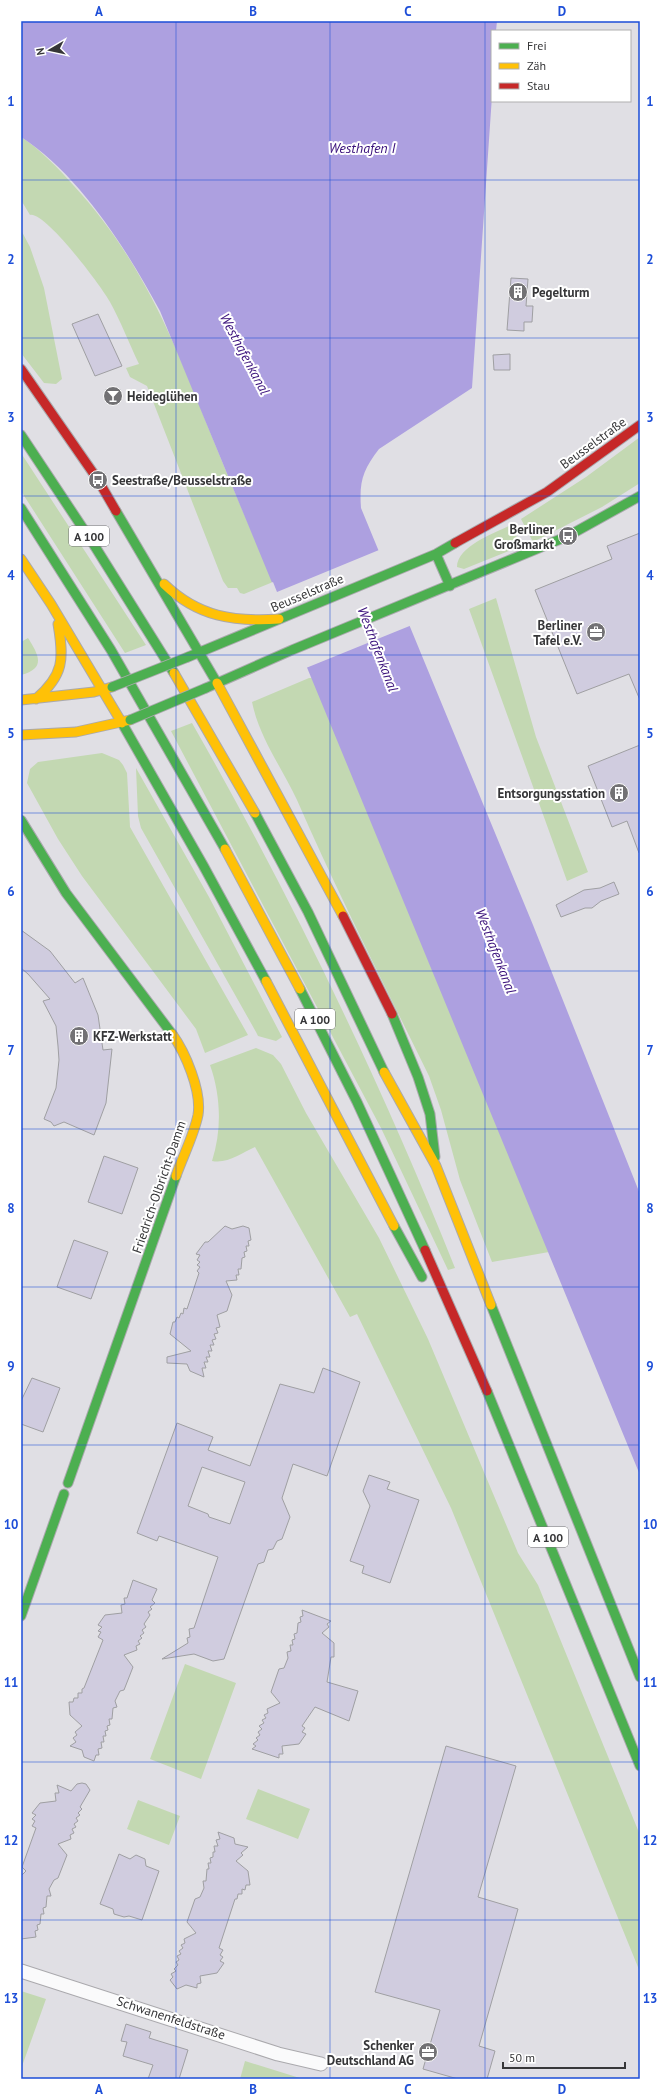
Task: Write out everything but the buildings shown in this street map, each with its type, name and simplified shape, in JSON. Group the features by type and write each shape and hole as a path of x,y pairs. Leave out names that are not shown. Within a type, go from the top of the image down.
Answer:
{"main road":[{"path":"21,370 32,383 83,457 150,569 217,683 342,913 391,1013 418,1077 430,1114 436,1166"},
{"name":"Beusselstraße","path":"21,700 102,690 112,687 199,653 436,554 547,492 640,425"},
{"name":"A 100","path":"21,435 110,568 221,752 295,887 339,975 392,1089 436,1166 640,1677"},
{"path":"21,735 37,736 90,730 126,721 292,650 409,603 568,536 640,496"},
{"name":"A 100","path":"21,508 50,550 116,656 254,900 382,1155 545,1530 640,1766"},
{"path":"436,554 450,586"},
{"path":"21,559 57,614 102,690 126,721 230,913 360,1164 429,1288 451,1311"},
{"path":"150,569 170,591 195,607 211,614 238,620 254,621 279,619"},
{"path":"36,699 53,684 62,663 63,654 57,614"},
{"name":"Friedrich-Olbricht-Damm","path":"21,820 66,893 176,1040 190,1065 196,1089 198,1114 68,1483"},
{"path":"21,1616 64,1494"}],"street":[{"name":"Schwanenfeldstraße","path":"21,1971 278,2054 322,2064"}],"green space":[{"path":"21,137 62,173 99,215 139,275 156,306 186,371 273,582 244,594 240,593 237,588 228,588 223,581 147,386 130,377 126,368 139,364 110,302 73,251 48,225 37,217 30,215 21,200"},
{"path":"21,230 30,247 44,288 62,379 56,384 44,383 21,353"},
{"path":"640,437 640,483 602,507 533,542 521,519 586,477"},
{"path":"21,453 146,645 125,653 21,491"},
{"path":"511,525 521,546 464,569 457,567 459,559 470,547 487,536"},
{"path":"496,598 536,737 588,872 567,881 469,609"},
{"path":"28,638 35,650 38,660 34,669 21,675 21,642"},
{"path":"309,678 313,678 549,1252 492,1262 460,1180 441,1110 429,1076 345,904 297,800 265,740 255,715 252,702"},
{"path":"192,723 265,856 333,991 396,1128 455,1268 448,1270 381,1128 171,731"},
{"path":"102,753 119,760 123,765 127,773 130,827 248,1035 205,1053 196,1029 82,876 58,839 27,783 30,769 38,762"},
{"path":"136,768 209,897 282,1037 276,1041 258,1036 141,828 138,816"},
{"path":"256,1048 273,1055 281,1064 306,1113 379,1238 428,1339 518,1553 538,1585 640,1835 640,1972 451,1508 357,1314 350,1317 255,1147 224,1161 212,1161 219,1125 219,1113 214,1077 210,1065"},
{"path":"185,1664 236,1683 201,1779 150,1759"},
{"path":"258,1789 310,1809 298,1839 246,1819"},
{"path":"138,1800 180,1816 169,1845 127,1829"},
{"path":"21,1991 46,1999 21,2069"},
{"path":"245,2061 303,2079 240,2079"}],"water":[{"path":"21,21 497,21 496,30 491,30 492,102 472,388 379,449 369,463 363,476 361,508 533,925 640,1194 640,1475 160,311 133,263 100,215 63,172 43,153 21,137"}],"pier":[{"path":"379,545 412,625 306,668 271,583 273,582 277,592 379,550"}],"traffic: fast":[{"path":"21,435 94,545 174,673"},
{"path":"206,688 292,650 568,536 640,496"},
{"path":"21,508 111,650 225,849"},
{"path":"116,511 217,683"},
{"path":"188,657 436,554 455,543"},
{"path":"436,554 450,586"},
{"path":"112,687 188,657"},
{"path":"130,720 206,688"},
{"path":"122,723 203,865 266,981"},
{"path":"255,813 308,912 384,1072"},
{"path":"21,820 66,893 172,1034"},
{"path":"300,989 357,1102 425,1250"},
{"path":"392,1014 418,1077 430,1114 435,1157"},
{"path":"68,1483 176,1176"},
{"path":"394,1226 422,1277"},
{"path":"491,1305 640,1677"},
{"path":"487,1391 640,1766"},
{"path":"21,1616 64,1494"}],"traffic: slow":[{"path":"21,559 51,604 122,723"},
{"path":"164,584 190,604 217,615 247,619 279,619"},
{"path":"36,699 52,682 60,666 61,647 58,624"},
{"path":"174,673 255,813"},
{"path":"217,683 343,916"},
{"path":"21,700 94,692 112,687"},
{"path":"21,735 76,732 130,720"},
{"path":"225,849 300,989"},
{"path":"266,981 394,1226"},
{"path":"172,1034 187,1061 195,1084 199,1105 194,1130 176,1176"},
{"path":"384,1072 436,1166 491,1305"}],"traffic: jam":[{"path":"21,369 98,480 116,511"},
{"path":"455,543 547,492 640,425"},
{"path":"343,916 392,1014"},
{"path":"425,1250 487,1391"}],"place":[{"name":"Pegelturm","path":"518,292"},
{"name":"Heideglühen","path":"113,396"},
{"name":"Seestraße/Beusselstraße","path":"98,480"},
{"name":"Berliner Großmarkt","path":"568,536"},
{"name":"Berliner Tafel e.V.","path":"596,632"},
{"name":"Entsorgungsstation","path":"619,793"},
{"name":"KFZ-Werkstatt","path":"79,1036"},
{"name":"Schenker Deutschland AG","path":"428,2052"}],"water label":[{"name":"Westhafen I","path":"362,148"},
{"name":"Westhafenkanal","path":"245,354"},
{"name":"Westhafenkanal","path":"378,649"},
{"name":"Westhafenkanal","path":"496,951"}]}
